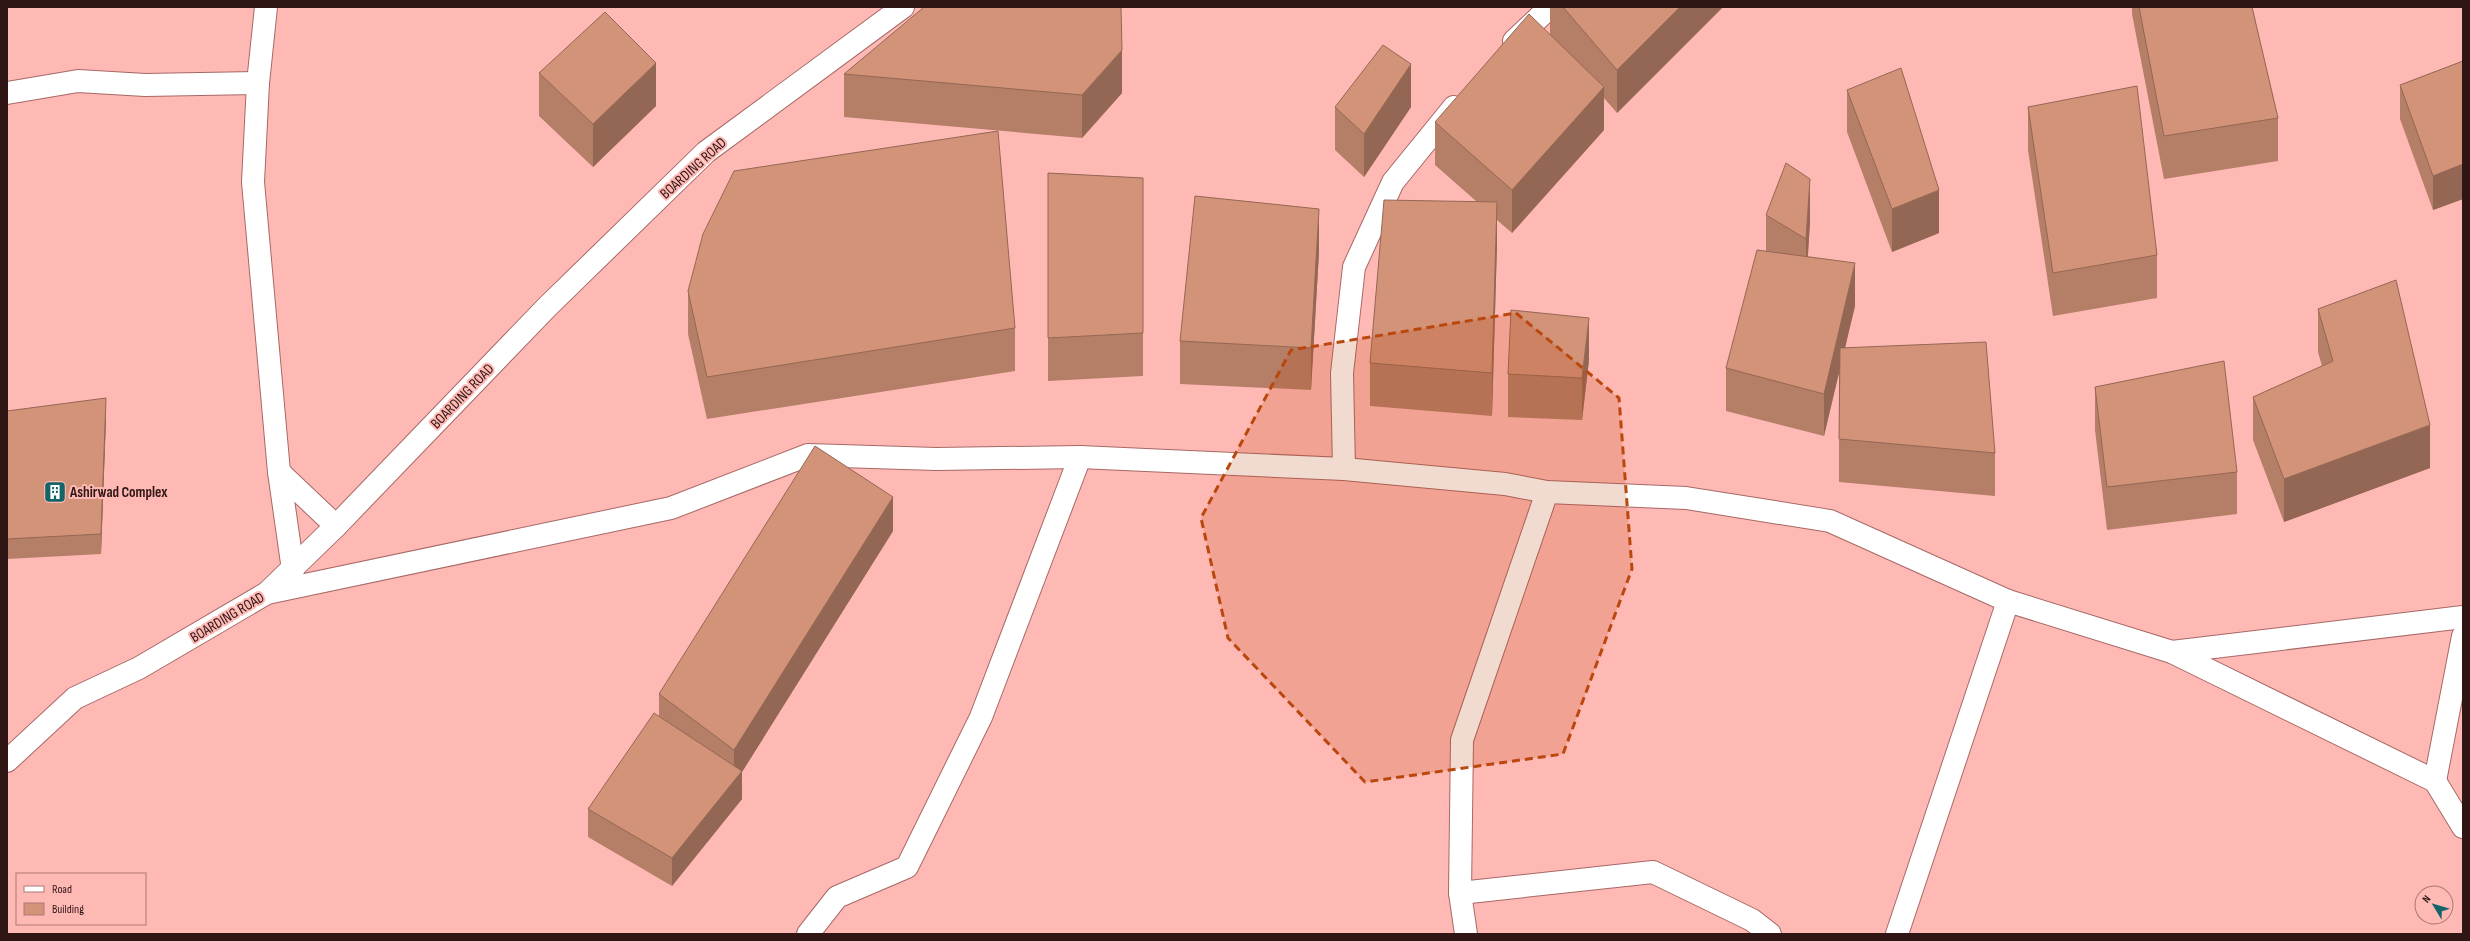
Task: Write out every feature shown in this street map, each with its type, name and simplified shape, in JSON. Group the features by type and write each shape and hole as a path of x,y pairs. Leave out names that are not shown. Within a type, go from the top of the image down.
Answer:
{"street":[{"path":"266,7 258,83 253,182 279,472 294,570"},
{"name":"BOARDING ROAD","path":"7,761 75,698 139,668 267,593 294,570 547,307 706,152 903,7"},
{"path":"1501,54 1550,7"},
{"path":"7,93 78,81 145,85 258,83"},
{"path":"1344,468 1342,373 1354,267 1393,182 1465,93"},
{"path":"267,593 671,508 808,455 936,459 1080,457 1344,468 1505,484 1547,492 1686,498 1830,521 2008,601 2172,652 2436,781 2463,827"},
{"path":"808,934 837,897 907,867 980,717 1080,457"},
{"path":"279,472 336,526"},
{"path":"1466,934 1460,893 1462,740 1547,492"},
{"path":"1897,934 2008,601"},
{"path":"2172,652 2463,617"},
{"path":"2436,781 2463,636"},
{"path":"1460,893 1653,872 1752,920 1770,934"}],"highlighted area":[{"path":"1516,313 1619,398 1632,569 1563,754 1365,782 1228,638 1201,518 1291,350"}],"building":[{"path":"924,7 1121,7 1122,50 1082,95 844,74"},
{"path":"1563,7 1680,7 1617,70"},
{"path":"2139,7 2252,7 2278,118 2164,136"},
{"path":"605,12 656,63 593,124 539,73"},
{"path":"1529,14 1604,87 1512,190 1435,122"},
{"path":"1383,45 1411,64 1364,134 1335,107"},
{"path":"2463,61 2463,164 2433,176 2400,85"},
{"path":"1901,68 1939,190 1892,209 1847,90"},
{"path":"2137,86 2157,255 2053,273 2028,107"},
{"path":"998,131 1015,328 707,377 688,291 703,234 734,171"},
{"path":"1786,163 1810,179 1806,239 1766,215"},
{"path":"1048,173 1143,178 1143,333 1048,338"},
{"path":"1195,196 1319,209 1311,348 1180,341"},
{"path":"1384,200 1497,202 1492,373 1370,363"},
{"path":"1757,250 1855,263 1824,394 1726,368"},
{"path":"2396,280 2430,425 2284,479 2253,397 2333,361 2318,309"},
{"path":"1511,310 1589,318 1582,378 1508,374"},
{"path":"1986,342 1995,453 1839,439 1840,348"},
{"path":"2224,361 2237,472 2107,487 2095,387"},
{"name":"Ashirwad Complex","path":"106,398 101,534 7,539 7,411"},
{"path":"815,446 893,497 734,750 659,694"},
{"path":"654,713 742,771 672,858 588,809"}],"place":[{"name":"Ashirwad Complex","path":"55,492"}]}
